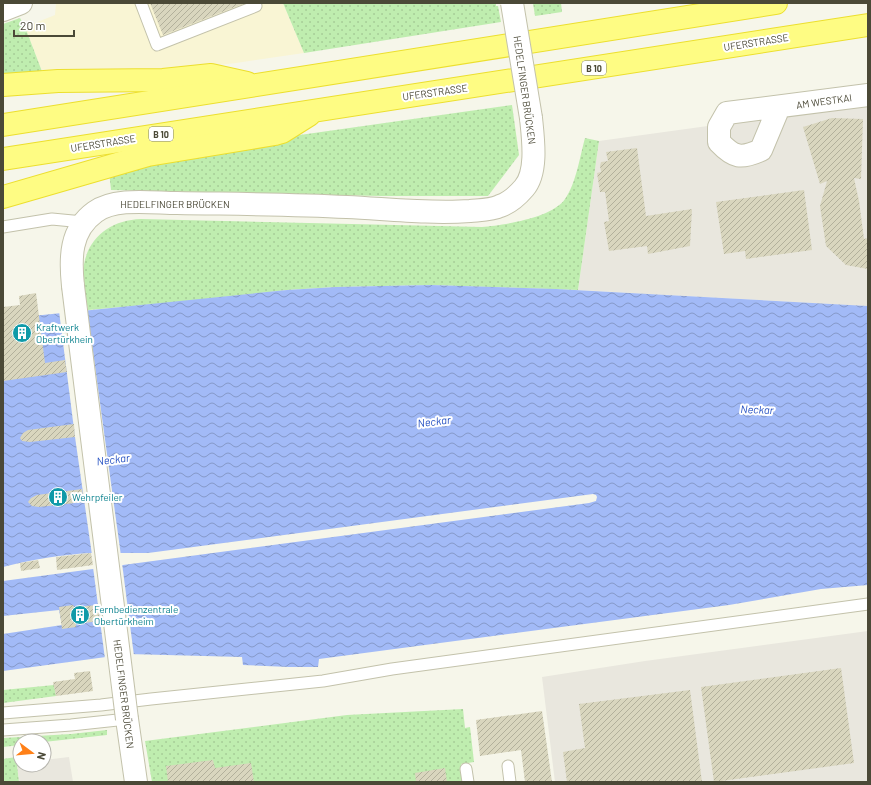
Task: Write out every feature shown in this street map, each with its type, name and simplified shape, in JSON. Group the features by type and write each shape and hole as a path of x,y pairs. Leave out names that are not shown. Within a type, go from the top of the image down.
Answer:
{"highway":[{"path":"3,125 776,3"},
{"name":"UFERSTRASSE","path":"3,159 544,76 868,24"},
{"path":"3,85 58,82 163,80 218,75 256,85"},
{"path":"3,197 148,155 275,134 282,132 319,110"}],"street":[{"path":"3,10 21,3"},
{"name":"HEDELFINGER BRÜCKEN","path":"136,778 127,719 73,286 72,252 76,234 83,222 110,204 130,203 342,207 452,212 481,210 500,206 517,196 526,187 531,175 534,149 531,118 512,3"},
{"name":"AM WESTKAI","path":"779,107 868,95"}],"lane":[{"path":"141,3 157,45 256,6"},
{"path":"3,227 52,219 83,222"},
{"path":"3,713 101,706 151,699 323,681 392,669 868,604"},
{"path":"5,730 71,726 127,719"},
{"path":"508,766 510,782"},
{"path":"466,769 468,782"}],"shaded area":[{"path":"283,3 304,53 181,69 43,74 25,27 55,15 56,4"},
{"path":"868,104 868,306 578,290 599,141"},
{"path":"868,631 868,782 555,782 542,677 645,661"},
{"path":"69,757 73,782 19,782 18,773 52,773 52,759"}],"green space":[{"path":"283,3 496,3 501,22 304,53"},
{"path":"533,3 561,3 562,12 535,16"},
{"path":"20,18 25,27 43,74 3,77 3,24"},
{"path":"512,105 519,155 488,196 381,196 111,190 109,171 195,150"},
{"path":"585,138 599,141 578,290 431,285 336,287 287,290 88,310 83,276 87,252 100,235 108,228 118,223 141,219 482,227 515,222 539,216 550,211 559,206 565,199 575,178"},
{"path":"54,685 56,696 3,703 3,690"},
{"path":"463,709 465,728 470,727 474,762 461,764 463,782 152,782 145,741 347,715"},
{"path":"107,730 107,735 52,741 52,735"},
{"path":"12,737 12,746 3,747 3,738"},
{"path":"12,758 12,773 18,773 19,782 3,782 3,759"}],"water":[{"name":"Neckar","path":"431,285 556,289 868,306 868,585 821,589 729,605 319,659 318,667 243,665 242,657 128,654 3,671 3,634 62,625 59,610 3,616 3,581 596,501 597,497 593,494 148,553 92,553 59,556 3,567 3,319 287,290 336,287"}],"pier":[{"path":"87,308 121,556 92,555 75,437 59,311"},
{"path":"122,563 134,656 105,659 93,567"}],"building":[{"path":"150,3 245,3 163,35"},
{"path":"832,118 863,119 861,179 854,178 859,201 864,239 868,238 868,269 846,265 826,246 820,206 827,181 820,184 803,127"},
{"path":"637,148 646,216 692,209 690,246 648,254 647,246 609,251 604,222 609,221 605,192 600,192 597,173 601,172 601,162 608,161 606,152"},
{"path":"804,190 812,250 746,259 745,251 724,254 716,202"},
{"name":"Kraftwerk Obertürkhein","path":"36,293 45,363 65,360 67,372 3,381 3,307 20,305 19,296"},
{"path":"74,424 75,437 30,442 22,441 20,438 23,433 28,430"},
{"name":"Wehrpfeiler","path":"82,489 84,502 39,507 32,506 28,502 31,498 37,495"},
{"path":"91,553 93,565 57,570 56,557"},
{"path":"38,560 40,568 21,571 20,563"},
{"name":"Fernbedienzentrale Obertürkheim","path":"73,605 74,607 98,605 100,621 76,624 76,627 62,629 59,607"},
{"path":"841,668 854,763 714,782 701,687"},
{"path":"90,671 93,691 56,696 53,682 75,679 74,673"},
{"path":"690,690 702,782 567,782 563,752 585,748 579,704"},
{"path":"542,711 552,782 525,782 521,750 480,756 476,720"},
{"path":"213,760 215,768 251,763 254,782 168,782 166,766"},
{"path":"445,768 447,782 416,782 415,773"}],"place":[{"name":"Kraftwerk Obertürkhein","path":"22,333"},
{"name":"Wehrpfeiler","path":"58,497"},
{"name":"Fernbedienzentrale Obertürkheim","path":"80,615"}]}
